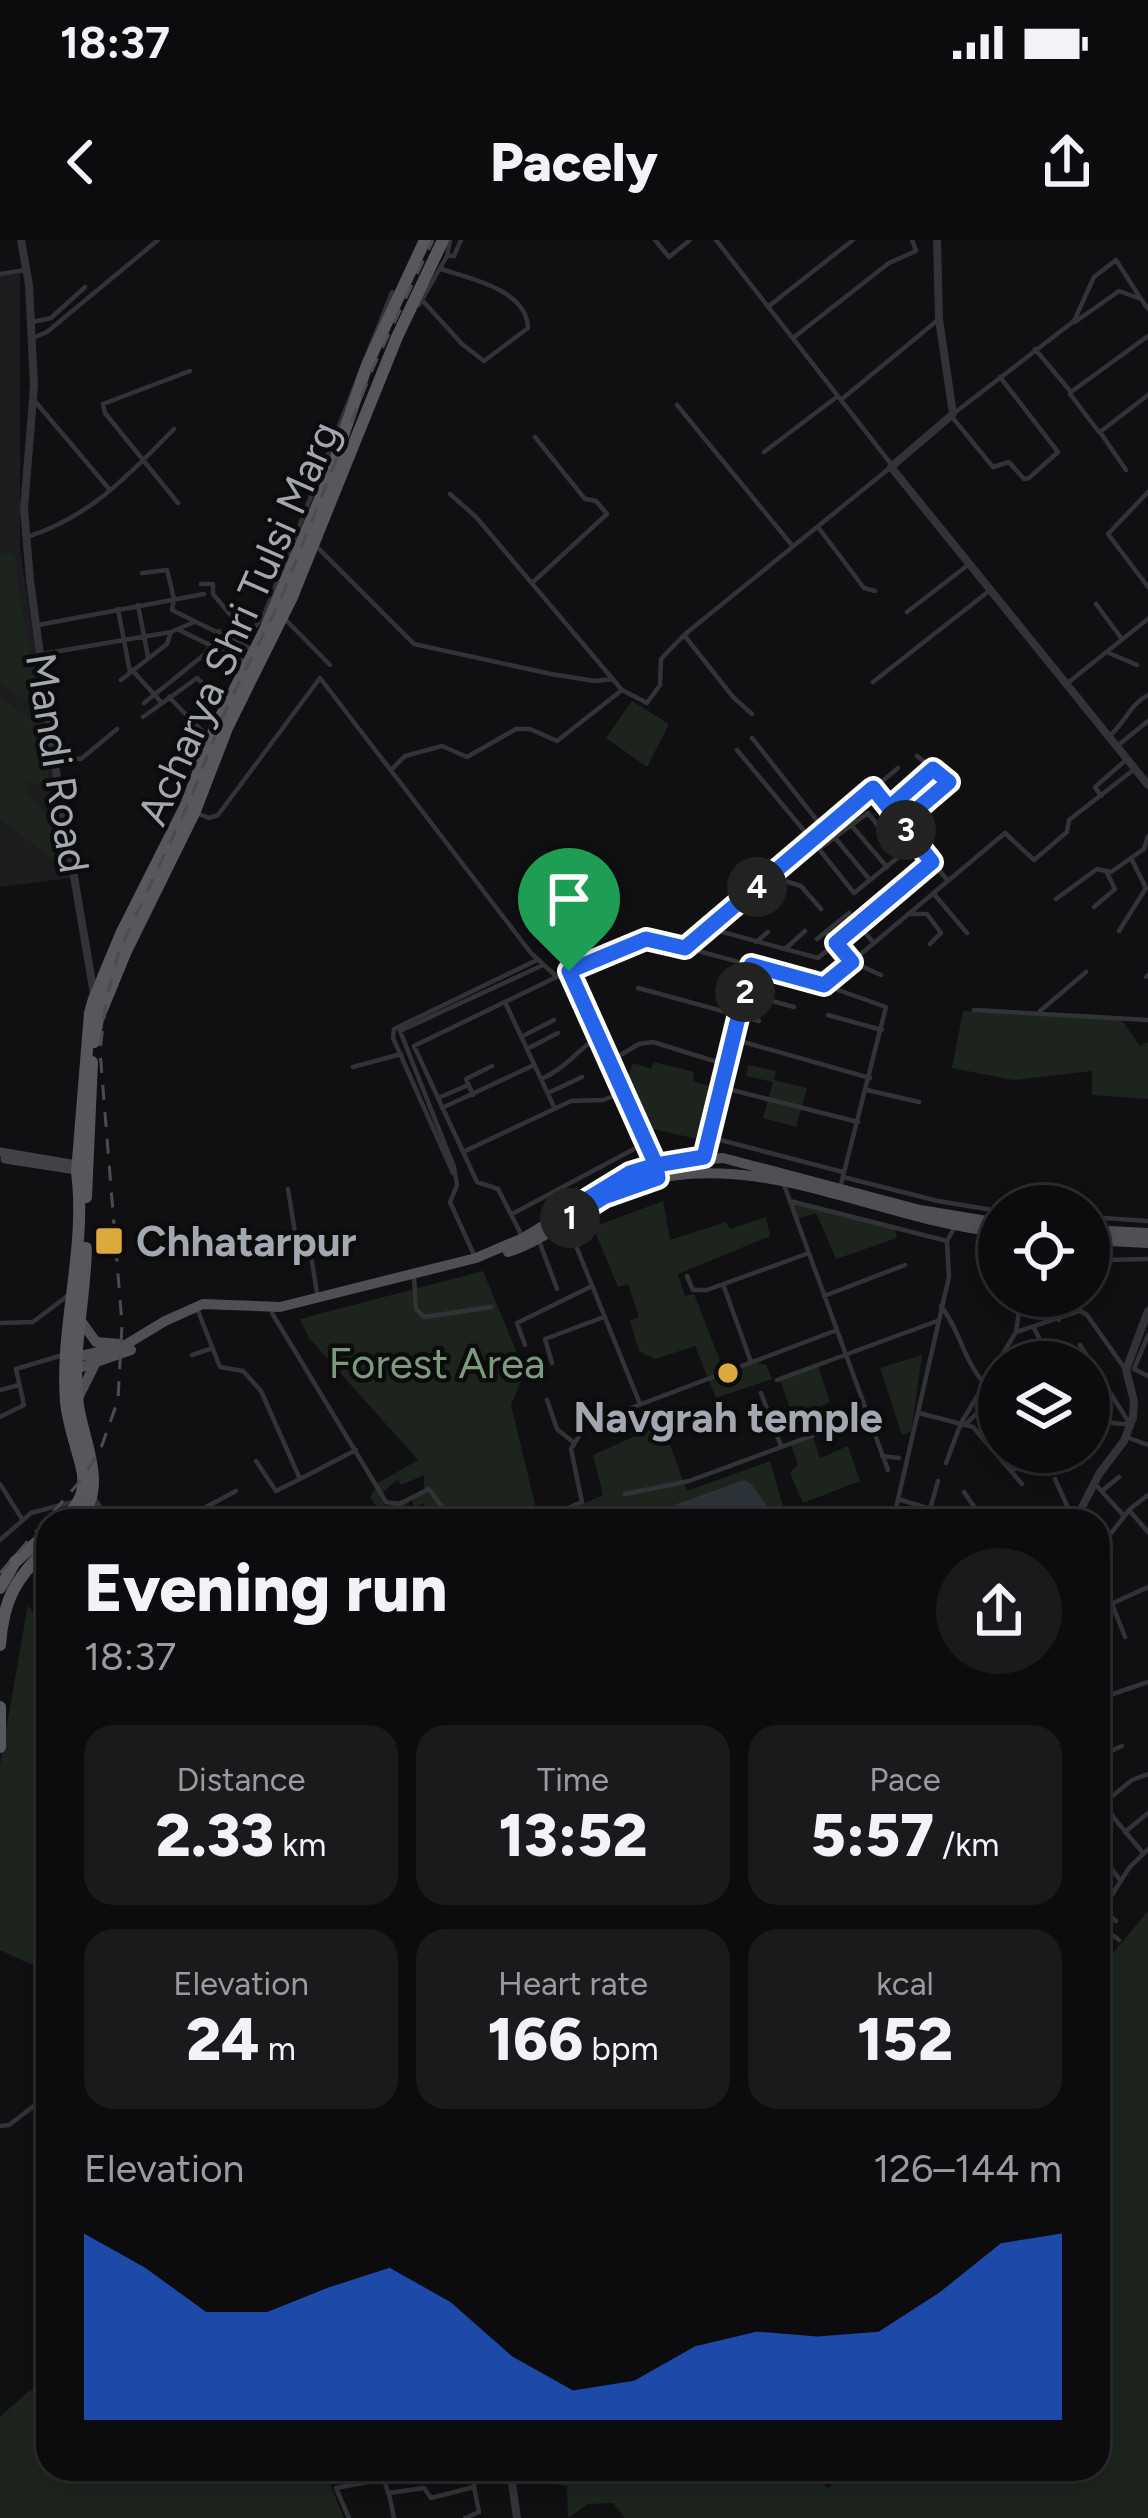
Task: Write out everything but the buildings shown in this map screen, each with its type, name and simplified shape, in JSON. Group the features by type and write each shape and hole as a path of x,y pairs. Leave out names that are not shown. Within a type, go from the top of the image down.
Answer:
{"highway":[{"name":"Acharya Shri Tulsi Marg","path":"96,1006 196,812 255,644 328,480 367,365 425,240"},
{"name":"Acharya Shri Tulsi Marg","path":"81,1168 96,1006 121,934 186,806 255,644 447,240"},
{"path":"83,1509 84,1478 66,1405 96,1006"},
{"path":"81,1168 81,1321 71,1362 94,1484 83,1509"},
{"path":"0,1588 15,1562 36,1543"},
{"path":"0,1645 10,1589 36,1561"},
{"path":"0,1707 0,1747"}],"main road":[{"path":"0,1155 81,1168"},
{"path":"71,1362 95,1364 123,1355 198,1311 272,1313 479,1263 538,1238 630,1173 704,1157 843,1179 978,1218"},
{"path":"71,1362 129,1342 203,1304 280,1307 476,1258 615,1192 658,1178 724,1172 783,1182 858,1209 978,1230"},
{"path":"1110,1231 1148,1233"},
{"path":"1110,1241 1148,1243"},
{"path":"81,1321 96,1342 129,1342"},
{"path":"77,1401 95,1364"}],"street":[{"name":"Mandi Road","path":"21,240 33,338 34,400 25,481 27,537 53,756 96,1006"},
{"path":"33,338 47,332 158,240"},
{"path":"447,240 447,256 352,450 285,619 234,719 196,812 209,818 218,814 320,678 540,963 557,977"},
{"path":"447,256 454,256 461,240"},
{"path":"655,240 669,256 691,240"},
{"path":"716,240 968,565 1148,785"},
{"path":"769,306 853,240"},
{"path":"794,338 889,263 916,251 912,240"},
{"path":"937,240 939,319 952,416 993,467 1009,462 1024,479 1029,478 1058,452 1000,377"},
{"path":"1072,322 1094,277 1116,260 1148,309"},
{"path":"422,300 484,361 490,361 528,328 526,317 502,290 441,269"},
{"path":"0,274 26,270"},
{"path":"32,322 51,318 85,287"},
{"path":"450,494 471,512 622,690 640,701 652,700 662,679 662,659 684,635 793,545 1072,322 1119,291 1141,299"},
{"path":"255,644 392,292"},
{"path":"764,452 939,319"},
{"path":"1036,349 1071,392 1148,336"},
{"path":"178,503 103,404 190,371"},
{"path":"1070,394 1126,470"},
{"path":"1100,433 1148,395"},
{"path":"34,400 110,490"},
{"path":"677,405 793,545"},
{"path":"27,537 66,524 144,462 174,429"},
{"path":"532,583 607,514 596,502 585,499 535,437"},
{"path":"1148,492 1108,534 1148,587"},
{"path":"818,527 864,588 875,591"},
{"path":"316,545 418,645 551,674 598,682 613,679"},
{"path":"907,612 968,565"},
{"path":"142,573 167,570 172,610 255,644"},
{"path":"201,584 213,584 213,594 255,644"},
{"path":"873,682 989,591"},
{"path":"37,625 204,594"},
{"path":"1096,604 1122,639"},
{"path":"138,605 148,657"},
{"path":"118,609 131,671 162,703"},
{"path":"285,619 330,665"},
{"path":"1065,685 1148,619"},
{"path":"40,655 175,631 194,622"},
{"path":"175,631 212,646 255,644"},
{"path":"121,680 175,631"},
{"path":"144,703 212,646 219,631"},
{"path":"684,635 733,698 752,714"},
{"path":"1106,652 1136,665"},
{"path":"143,717 200,678 226,707"},
{"path":"391,770 405,756 442,746 467,757 516,729 560,740 622,690"},
{"path":"1108,737 1135,702 1148,695"},
{"path":"170,697 211,740"},
{"path":"1116,747 1148,722"},
{"path":"53,756 77,761 118,729"},
{"path":"752,738 823,828"},
{"path":"747,762 761,749"},
{"path":"737,750 811,839"},
{"path":"917,756 957,788"},
{"path":"1101,796 1095,787 1127,759"},
{"path":"685,948 898,768"},
{"path":"889,808 933,769"},
{"path":"824,985 1006,832 1034,860 1065,834 1069,820 1135,769"},
{"path":"901,823 949,782"},
{"path":"873,788 948,881"},
{"path":"799,851 820,850 869,813 901,855 854,893 820,850"},
{"path":"851,825 887,867"},
{"path":"1107,873 1145,848 1148,836"},
{"path":"835,838 870,880"},
{"path":"1119,931 1146,888 1131,858"},
{"path":"708,928 818,958 932,862"},
{"path":"1056,898 1097,869 1107,873 1114,890 1094,907"},
{"path":"770,877 801,886 820,909"},
{"path":"934,893 967,933"},
{"path":"817,939 849,913"},
{"path":"909,914 927,914 941,933 930,944"},
{"path":"858,924 874,943"},
{"path":"785,949 805,931"},
{"path":"756,942 768,932"},
{"path":"826,932 852,962 880,975"},
{"path":"523,1238 495,1185 478,1182 415,1043 646,939 884,1004 887,1012 843,1179 709,1137"},
{"path":"454,1173 393,1035 398,1025 540,963"},
{"path":"476,1258 449,1200 457,1185 454,1173 400,1031 540,963"},
{"path":"704,1157 751,965"},
{"path":"569,971 612,1060 658,1178"},
{"path":"1037,1013 1086,972"},
{"path":"638,988 759,1021"},
{"path":"744,993 794,1007"},
{"path":"505,1002 555,1108"},
{"path":"974,1010 1148,1020"},
{"path":"828,1015 882,1030"},
{"path":"521,1037 554,1020"},
{"path":"527,1049 558,1033"},
{"path":"541,1079 563,1070 578,1050 600,1036"},
{"path":"733,1040 869,1078"},
{"path":"612,1060 649,1042 727,1065"},
{"path":"353,1067 401,1054"},
{"path":"442,1108 534,1065"},
{"path":"473,1095 467,1078 492,1066"},
{"path":"548,1093 582,1077"},
{"path":"438,1098 468,1085"},
{"path":"722,1087 858,1122"},
{"path":"866,1090 919,1102"},
{"path":"463,1152 574,1100 601,1100 625,1091"},
{"path":"512,1214 634,1149"},
{"path":"783,1182 887,1470"},
{"path":"288,1190 296,1239 310,1251 318,1299"},
{"path":"790,1202 947,1241"},
{"path":"937,1207 978,1210"},
{"path":"564,1217 640,1404"},
{"path":"1110,1218 1148,1221"},
{"path":"895,1509 951,1267 947,1241 956,1227"},
{"path":"538,1238 557,1289"},
{"path":"687,1276 695,1292 809,1253"},
{"path":"1110,1260 1148,1259"},
{"path":"824,1296 905,1265"},
{"path":"414,1278 414,1302 421,1316 491,1307"},
{"path":"723,1284 752,1362"},
{"path":"526,1346 517,1323 592,1286"},
{"path":"0,1323 33,1322 75,1291"},
{"path":"940,1306 978,1377"},
{"path":"198,1311 222,1369 243,1371 261,1391 300,1479"},
{"path":"1126,1370 1148,1311"},
{"path":"272,1313 388,1504 399,1504 429,1489 443,1509"},
{"path":"552,1363 545,1339 604,1317"},
{"path":"1011,1341 1018,1317"},
{"path":"1016,1332 1063,1317"},
{"path":"1083,1509 1126,1437 1134,1401 1126,1370 1088,1317"},
{"path":"777,1380 937,1321"},
{"path":"1034,1328 1040,1341"},
{"path":"565,1509 582,1502 572,1465 573,1442 586,1425 837,1330"},
{"path":"1147,1335 1134,1370 1148,1376"},
{"path":"192,1355 210,1348"},
{"path":"0,1417 24,1406 16,1372 19,1367 71,1362"},
{"path":"0,1390 19,1385"},
{"path":"1110,1392 1130,1424"},
{"path":"761,1393 782,1446"},
{"path":"946,1463 978,1396"},
{"path":"547,1400 557,1430 573,1442"},
{"path":"963,1423 978,1411"},
{"path":"919,1413 963,1423 978,1433"},
{"path":"625,1494 688,1481 868,1415"},
{"path":"1110,1423 1130,1424"},
{"path":"1126,1437 1148,1445"},
{"path":"256,1461 274,1490 356,1450"},
{"path":"882,1456 898,1458"},
{"path":"1012,1473 1022,1484"},
{"path":"1098,1487 1118,1477"},
{"path":"1055,1479 1069,1509"},
{"path":"898,1499 930,1509 938,1481"},
{"path":"0,1484 22,1519"},
{"path":"1098,1487 1148,1532"},
{"path":"202,1509 236,1491"},
{"path":"964,1492 982,1509"},
{"path":"1110,1534 1148,1495"},
{"path":"0,1509 11,1502"},
{"path":"41,1509 83,1509"},
{"path":"0,1540 36,1512"},
{"path":"1125,1637 1112,1604 1148,1587"},
{"path":"1110,1696 1148,1682"},
{"path":"1110,1752 1122,1746"},
{"path":"1110,1798 1148,1774"},
{"path":"1110,1811 1146,1851 1110,1894"},
{"path":"1126,1832 1148,1813"},
{"path":"1110,1867 1121,1880"},
{"path":"1110,1916 1116,1921"},
{"path":"1110,1931 1119,1940"},
{"path":"0,2126 9,2126 36,2105"},
{"path":"349,2518 336,2488 374,2481"},
{"path":"385,2481 394,2518"},
{"path":"465,2518 476,2517 479,2511 475,2481"},
{"path":"512,2481 517,2518"},
{"path":"388,2493 424,2488 431,2498 474,2488"}],"shaded area":[{"path":"20,273 20,548 70,878 0,887 0,276"},
{"path":"744,1480 769,1509 676,1509 677,1504"}],"green space":[{"path":"0,553 16,559 37,684 35,700 30,703 0,682"},
{"path":"0,698 40,724 50,774 39,784 28,782 24,790 56,824 65,859 61,865 0,819"},
{"path":"632,701 669,724 647,767 606,738"},
{"path":"963,1011 1121,1019 1140,1046 1148,1042 1148,1099 1092,1095 1092,1071 1013,1080 952,1068"},
{"path":"654,1062 694,1072 693,1081 712,1087 702,1140 653,1129 629,1074 633,1063 651,1069"},
{"path":"748,1065 776,1071 774,1080 807,1088 796,1127 763,1118 773,1082 746,1076"},
{"path":"790,1200 894,1225 897,1238 836,1259 816,1213 797,1219"},
{"path":"663,1201 670,1240 726,1222 730,1229 766,1217 770,1236 678,1274 685,1296 694,1294 724,1371 749,1361 766,1365 772,1379 716,1398 695,1346 655,1359 639,1351 630,1321 639,1317 628,1284 618,1287 593,1227"},
{"name":"Forest Area","path":"483,1271 525,1372 511,1405 536,1509 425,1509 424,1503 415,1507 410,1497 424,1490 424,1475 401,1485 398,1479 379,1496 386,1506 410,1501 406,1509 378,1509 370,1497 378,1483 418,1460 309,1338 300,1319"},
{"path":"922,1355 911,1432 902,1435 880,1368"},
{"path":"817,1363 830,1402 805,1414 811,1432 800,1436 779,1377"},
{"name":"Forest Area","path":"662,1424 687,1491 770,1461 784,1509 571,1509 603,1495 593,1455"},
{"path":"812,1434 820,1458 848,1446 860,1481 803,1503 790,1473 798,1464 790,1443"},
{"path":"28,1604 36,1618 36,1963 30,1964 0,1950 0,1765"},
{"path":"1148,1911 1148,2518 625,2518 613,2503 588,2504 568,2518 567,2486 545,2481 818,2481 829,2488 834,2481 1110,2481 1110,1957"},
{"path":"36,2390 36,2481 329,2481 344,2518 0,2518 0,2417"}],"railway":[{"path":"56,1509 101,1448 118,1400 122,1324 100,1051 106,1000 119,951 190,800 226,709 279,603 373,368 433,240"},
{"path":"0,1573 36,1532"}],"place":[{"name":"Chhatarpur","path":"109,1241"},
{"name":"Navgrah temple","path":"728,1373"}],"route":[{"path":"569,971 646,939 685,948 873,788 889,808 933,769 949,782 901,823 932,862 836,943 852,962 824,985 751,965 704,1157 656,1165 658,1178 604,1197 566,1221 563,1214 614,1181 656,1165 569,971"}]}
